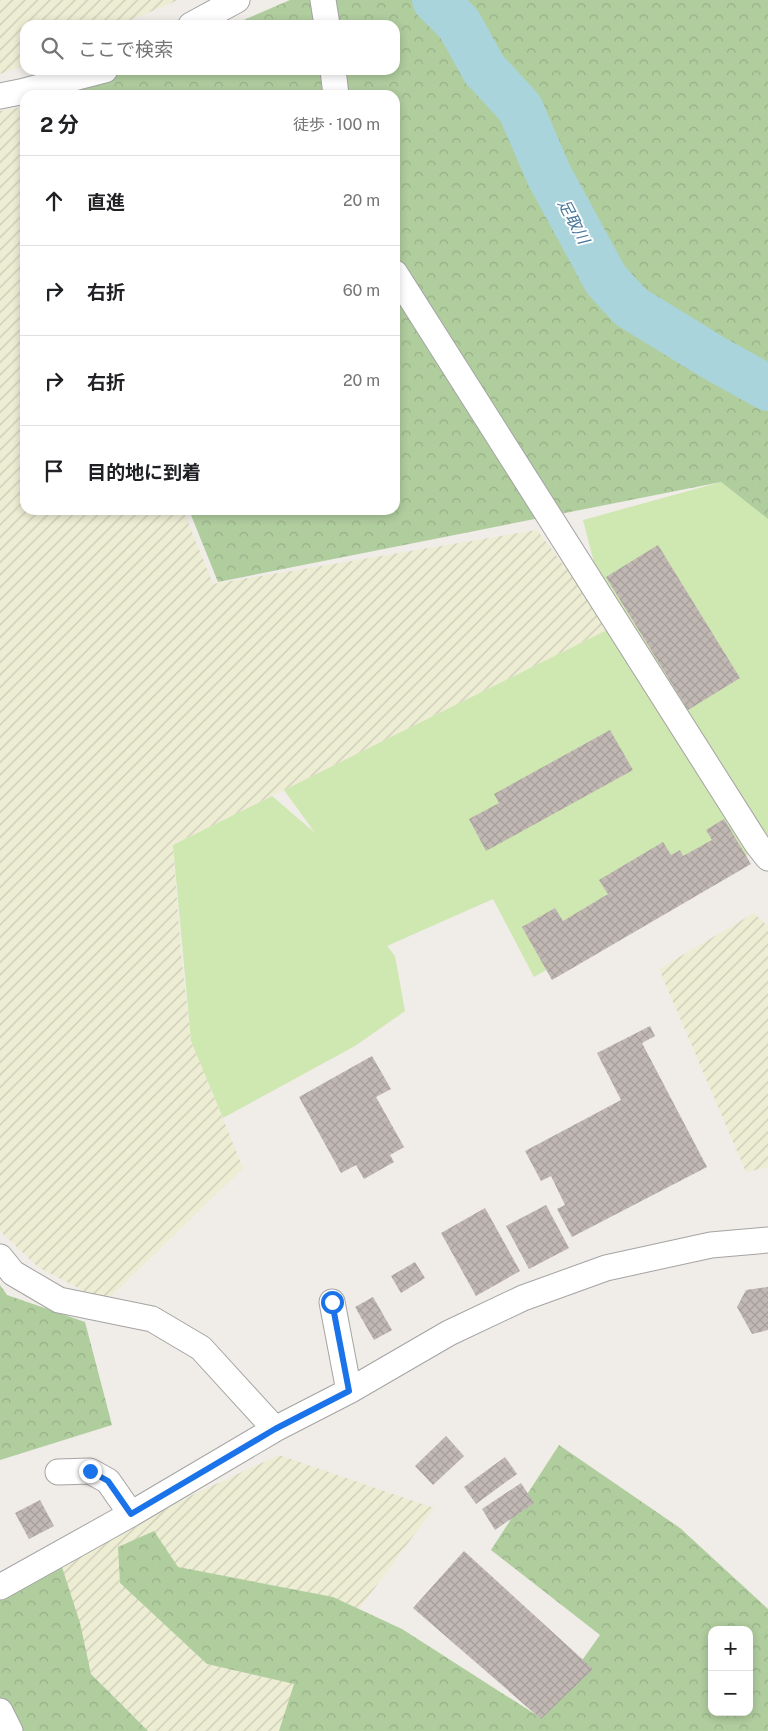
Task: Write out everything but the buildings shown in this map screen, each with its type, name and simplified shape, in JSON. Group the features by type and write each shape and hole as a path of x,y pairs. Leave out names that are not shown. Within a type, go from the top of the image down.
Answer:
{"street":[{"path":"200,20 237,0"},
{"path":"323,0 326,20"},
{"path":"28,90 86,75"},
{"path":"334,75 335,90"},
{"path":"0,96 20,92"},
{"path":"400,281 757,844 768,858"},
{"path":"0,1587 131,1514 275,1429 349,1391 449,1333 533,1295 606,1268 711,1245 768,1240"},
{"path":"0,1257 13,1273 59,1300 152,1319 201,1348 275,1429"},
{"path":"332,1302 349,1391"},
{"path":"58,1472 90,1471 108,1481 131,1514"},
{"path":"0,1711 10,1731"}],"green space":[{"path":"0,0 178,0 131,20 20,20 20,67 0,74"},
{"path":"290,0 768,0 768,519 721,482 218,582 191,515 400,515 400,90 81,90 115,75 400,75 400,20 244,20"},
{"path":"20,107 20,515 185,515 213,584 537,530 611,628 173,845 181,954 191,1041 243,1168 105,1302 38,1267 0,1231 0,111"},
{"path":"721,482 768,519 768,843 534,977 493,899 387,946 395,956 405,1011 355,1046 223,1118 191,1041 173,845 272,796 315,833 284,790 611,628 583,520"},
{"path":"754,913 768,927 768,1167 746,1172 659,969"},
{"path":"0,1285 7,1295 85,1322 112,1425 0,1460"},
{"path":"559,1445 680,1528 768,1609 768,1731 279,1731 294,1684 207,1664 120,1583 118,1547 154,1531 178,1567 333,1597 402,1629 541,1718 600,1635 491,1550"},
{"path":"279,1455 434,1508 359,1609 178,1567 154,1531 207,1664 295,1684 284,1731 148,1731 91,1674 62,1567 190,1496"},
{"path":"62,1567 80,1623 91,1674 148,1731 0,1731 0,1583"}],"waterway":[{"name":"足取川","path":"435,0 459,24 484,69 520,108 549,175 606,280 631,307 714,358 768,388"}],"route":[{"path":"90,1471 108,1481 131,1514 275,1429 349,1391 332,1302"}]}
